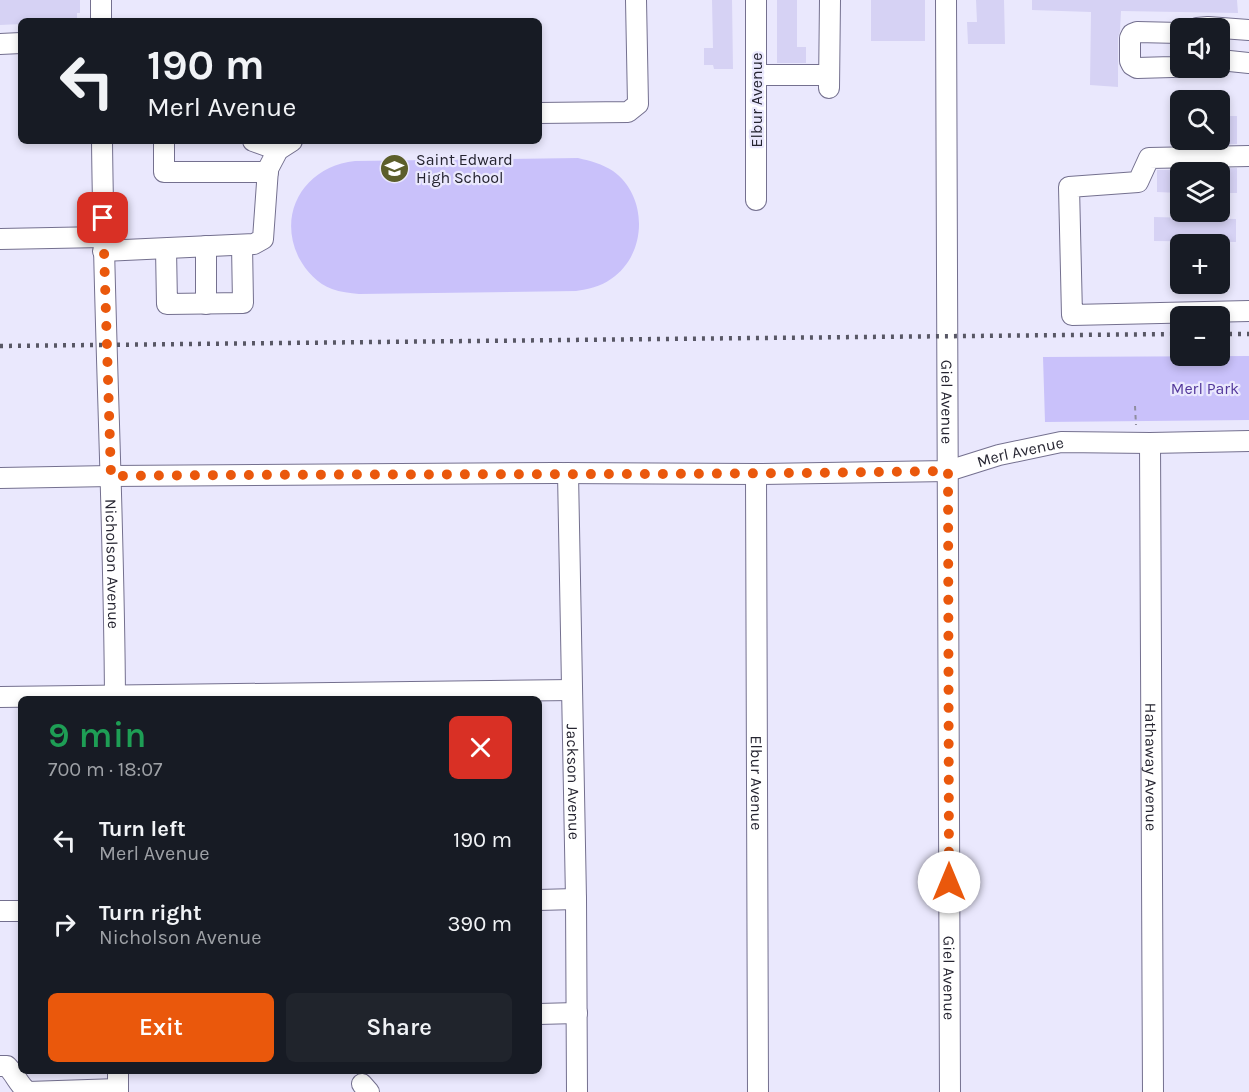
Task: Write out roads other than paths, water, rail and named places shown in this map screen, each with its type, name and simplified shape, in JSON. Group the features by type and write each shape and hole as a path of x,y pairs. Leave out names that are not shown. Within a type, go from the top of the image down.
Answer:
{"street":[{"path":"101,0 101,18"},
{"path":"542,113 628,112 638,104 636,0"},
{"name":"Elbur Avenue","path":"756,0 756,200"},
{"path":"756,75 829,82 830,0"},
{"name":"Giel Avenue","path":"946,0 950,1092"},
{"path":"1230,29 1249,30"},
{"path":"1170,33 1137,32 1130,38 1132,66 1170,68"},
{"path":"0,44 18,43"},
{"path":"1230,61 1249,63"},
{"name":"Nicholson Avenue","path":"102,144 115,696"},
{"path":"164,144 164,172 268,172"},
{"path":"0,239 166,249 254,244 263,239 268,169 285,145"},
{"path":"1249,156 1149,158 1138,182 1069,187 1072,315 1249,311"},
{"path":"166,249 167,304 243,303 242,245"},
{"path":"206,246 206,304"},
{"name":"Merl Avenue","path":"0,478 948,471 999,455 1061,442 1249,441"},
{"name":"Hathaway Avenue","path":"1143,443 1153,1092"},
{"name":"Jackson Avenue","path":"568,473 576,899 577,1092"},
{"name":"Elbur Avenue","path":"756,474 759,1092"},
{"path":"229,696 572,690"},
{"path":"0,697 18,697"},
{"path":"542,900 576,899"},
{"path":"0,911 18,911"},
{"path":"542,1014 577,1013"},
{"path":"0,1066 7,1066 15,1074 23,1089 28,1092 118,1084"}],"railway":[{"path":"0,346 1170,334"},
{"path":"1230,334 1249,334"}],"place":[{"name":"Saint Edward High School","path":"395,168"}],"park label":[{"name":"Merl Park","path":"1205,388"}]}
